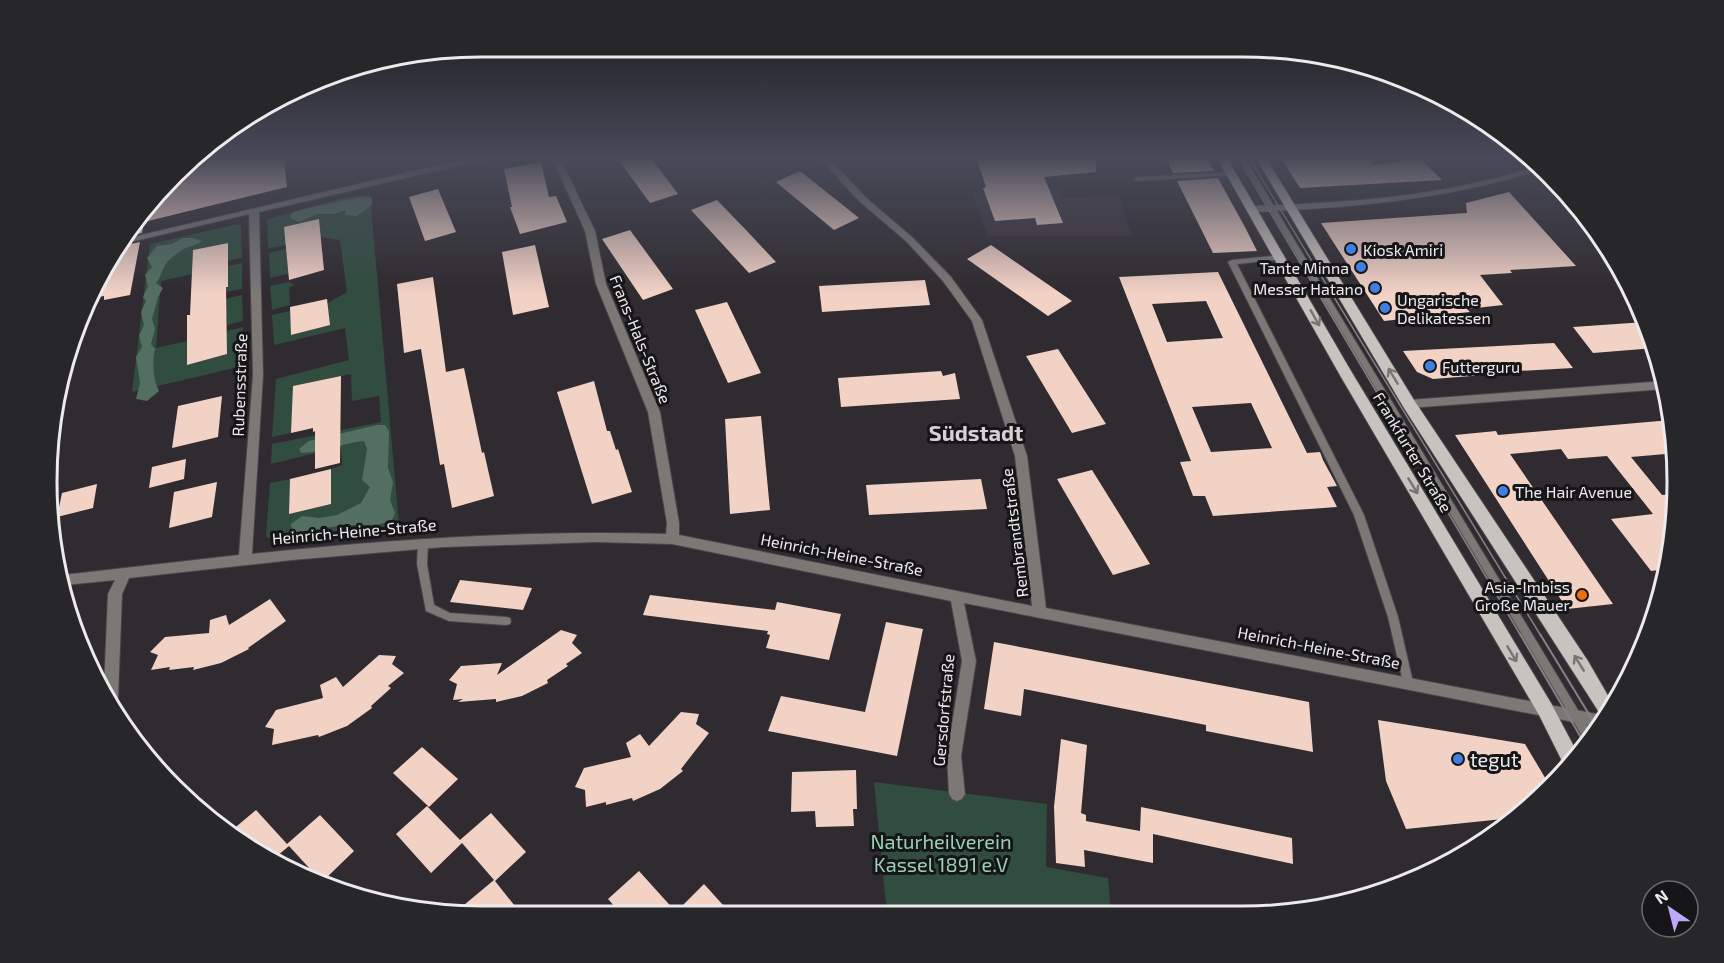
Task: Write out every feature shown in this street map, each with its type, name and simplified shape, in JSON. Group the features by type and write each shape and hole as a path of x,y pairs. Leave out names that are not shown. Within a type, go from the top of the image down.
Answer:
{"main road":[{"name":"Frankfurter Straße","path":"1249,203 1346,374 1545,710 1568,754"},
{"name":"Frankfurter Straße","path":"1289,203 1409,404 1582,667 1604,704"}],"street":[{"path":"134,239 292,203"},
{"name":"Frans-Hals-Straße","path":"577,203 590,231 601,284 654,411 673,523 672,539"},
{"name":"Rembrandtstraße","path":"867,203 909,238 947,279 977,320 1021,456 1040,613"},
{"path":"1252,209 1344,203"},
{"name":"Rubensstraße","path":"245,559 258,375 254,212"},
{"path":"1409,404 1656,386"},
{"name":"Heinrich-Heine-Straße","path":"68,579 245,559 423,543 536,536 672,539 1040,613 1594,719"},
{"path":"111,689 115,594 125,573"},
{"name":"Gersdorfstraße","path":"956,595 969,661 954,756 957,794"}],"lane":[{"path":"1270,203 1585,731"},
{"path":"1281,257 1232,262 1359,515 1392,616 1408,682"},
{"path":"423,543 422,564 430,608 450,617 506,621"}],"shaded area":[{"path":"976,203 1121,203 1132,236 987,236"}],"green space":[{"path":"325,203 371,203 399,525 268,538 266,536 270,483 290,479 289,514 331,504 331,469 342,465 341,447 271,464 272,444 381,422 379,396 352,401 351,374 294,386 291,433 272,437 276,379 349,360 345,328 274,345 272,315 290,311 292,335 329,325 328,303 347,292 340,240 321,237 319,219 286,245 268,248 267,219"},
{"path":"333,203 372,203 357,216 346,215 345,210 335,214 317,214 299,222 290,218 292,213"},
{"path":"238,224 241,226 242,258 228,261 228,243 193,250 192,274 161,281 156,348 187,341 187,365 227,354 227,331 243,327 243,366 132,392 150,244"},
{"path":"183,238 202,241 182,250 169,260 156,283 163,288 152,319 155,329 151,344 155,349 155,382 159,391 147,401 136,399 140,383 136,357 142,347 139,336 144,325 141,312 146,301 143,297 148,286 145,275 152,267 147,258 157,246 172,244"},
{"path":"286,249 288,268 294,267 287,274 270,278 269,253"},
{"path":"242,263 242,289 225,292 222,288 228,287 228,266"},
{"path":"288,282 295,285 289,287 290,305 272,310 270,286"},
{"path":"242,295 243,321 227,325 225,299"},
{"path":"385,425 389,431 388,468 393,482 390,500 395,513 392,521 377,525 345,525 293,533 291,524 302,516 319,518 337,515 361,503 370,487 362,480 367,449 364,441 309,453 301,453 299,449 309,441"},
{"name":"Naturheilverein Kassel 1891 e.V","path":"874,782 1047,804 1046,867 1108,878 1110,906 886,906"}],"building":[{"path":"161,203 222,203 146,221"},
{"path":"411,203 444,203 456,232 425,241"},
{"path":"511,203 559,203 567,222 520,234 510,207 512,207"},
{"path":"709,203 720,203 776,262 749,273 691,210"},
{"path":"801,203 840,203 859,218 834,230"},
{"path":"988,203 1055,203 1063,223 1037,225 1035,218 995,221"},
{"path":"1188,203 1232,203 1257,251 1213,253"},
{"path":"1466,203 1519,203 1576,266 1510,270 1512,273 1480,275 1503,305 1467,309 1470,312 1384,321 1321,223 1467,213"},
{"path":"319,219 324,270 289,280 284,227"},
{"path":"630,230 673,289 643,300 602,239"},
{"path":"140,242 130,295 104,300 104,296 100,297 130,244"},
{"path":"228,243 227,354 187,365 187,315 190,315 193,250"},
{"path":"535,245 549,307 513,315 502,252"},
{"path":"991,245 1072,301 1048,316 967,259"},
{"path":"1218,272 1307,453 1320,452 1337,486 1327,487 1337,507 1213,516 1205,496 1193,496 1180,462 1191,461 1119,277","holes":["1206,301 1223,338 1167,342 1152,304","1251,403 1272,448 1211,452 1192,407"]},
{"path":"433,277 446,372 464,368 482,453 484,452 494,496 452,508 444,464 440,465 421,349 404,353 397,284"},
{"path":"925,280 930,305 822,312 819,286"},
{"path":"327,299 330,325 291,335 290,307"},
{"path":"727,302 761,373 728,383 695,310"},
{"path":"1636,323 1645,349 1593,353 1573,327"},
{"path":"1554,343 1573,368 1482,373 1484,375 1433,379 1417,372 1403,351"},
{"path":"1058,349 1106,424 1072,433 1026,356"},
{"path":"941,371 943,376 955,373 960,399 841,407 838,378"},
{"path":"341,376 340,463 315,469 315,431 313,432 313,428 291,433 293,386"},
{"path":"594,381 607,431 610,431 616,450 618,449 632,492 592,504 557,392"},
{"path":"222,396 218,437 172,448 178,406"},
{"path":"761,416 770,510 730,514 725,419"},
{"path":"1662,421 1666,454 1631,457 1662,495 1667,495 1658,570 1651,571 1611,519 1653,514 1607,456 1568,459 1561,449 1510,454 1613,604 1567,609 1455,435 1496,431 1498,435"},
{"path":"186,459 184,479 149,488 152,467"},
{"path":"331,469 331,504 289,514 290,479"},
{"path":"1092,470 1150,564 1113,575 1057,479"},
{"path":"981,479 987,509 869,515 866,485"},
{"path":"217,482 212,517 169,528 174,492"},
{"path":"97,484 93,508 59,517 62,493"},
{"path":"460,580 532,588 523,610 450,602"},
{"path":"650,595 775,610 777,602 841,614 829,660 766,648 770,635 767,634 768,631 643,615"},
{"path":"270,599 286,621 249,649 221,663 193,670 194,667 151,670 158,655 150,652 165,637 209,633 210,620 226,615 229,625"},
{"path":"886,622 923,629 897,756 768,731 781,696 865,712"},
{"path":"561,630 577,635 572,643 582,653 547,680 548,683 522,696 496,702 496,699 458,702 463,699 453,700 457,684 449,680 461,666 502,663 497,675"},
{"path":"994,642 1309,702 1313,752 1206,731 1206,725 1024,689 1021,716 984,709"},
{"path":"379,655 396,656 392,664 404,673 388,686 391,688 371,706 372,708 347,726 319,737 318,735 272,745 274,729 265,727 276,710 323,698 320,685 336,677 343,687"},
{"path":"681,712 699,714 696,724 709,733 681,769 683,771 660,789 633,801 632,798 606,805 606,802 586,807 585,790 575,787 584,768 631,757 626,743 640,734 649,746"},
{"name":"tegut","path":"1378,720 1525,744 1546,779 1499,819 1406,829 1386,781"},
{"path":"1061,739 1087,745 1081,813 1086,815 1086,821 1140,831 1141,807 1292,838 1293,864 1153,834 1153,863 1084,850 1085,867 1056,863 1054,807"},
{"path":"422,747 458,779 429,807 393,773"},
{"path":"856,770 857,809 853,809 854,826 816,827 815,811 791,812 792,772"},
{"path":"427,806 460,840 491,813 526,852 495,881 515,906 464,905 494,880 462,843 431,873 396,834"},
{"path":"256,810 287,844 320,815 354,851 327,877 311,870 289,846 279,854 236,827"},
{"path":"639,871 671,906 614,906 608,899"},
{"path":"704,884 724,906 682,906"}],"tram line":[{"path":"1265,203 1521,636"},
{"path":"1276,203 1541,636"},
{"path":"1520,634 1581,737"},
{"path":"1540,634 1593,720"}],"place":[{"name":"Kiosk Amiri","path":"1351,249"},
{"name":"Tante Minna","path":"1361,267"},
{"name":"Messer Hatano","path":"1375,288"},
{"name":"Ungarische Delikatessen","path":"1385,308"},
{"name":"Futterguru","path":"1430,366"},
{"name":"The Hair Avenue","path":"1503,491"},
{"name":"Asia-Imbiss Große Mauer","path":"1582,595"},
{"name":"tegut","path":"1458,759"}],"district":[{"name":"Südstadt","path":"976,432"}]}
